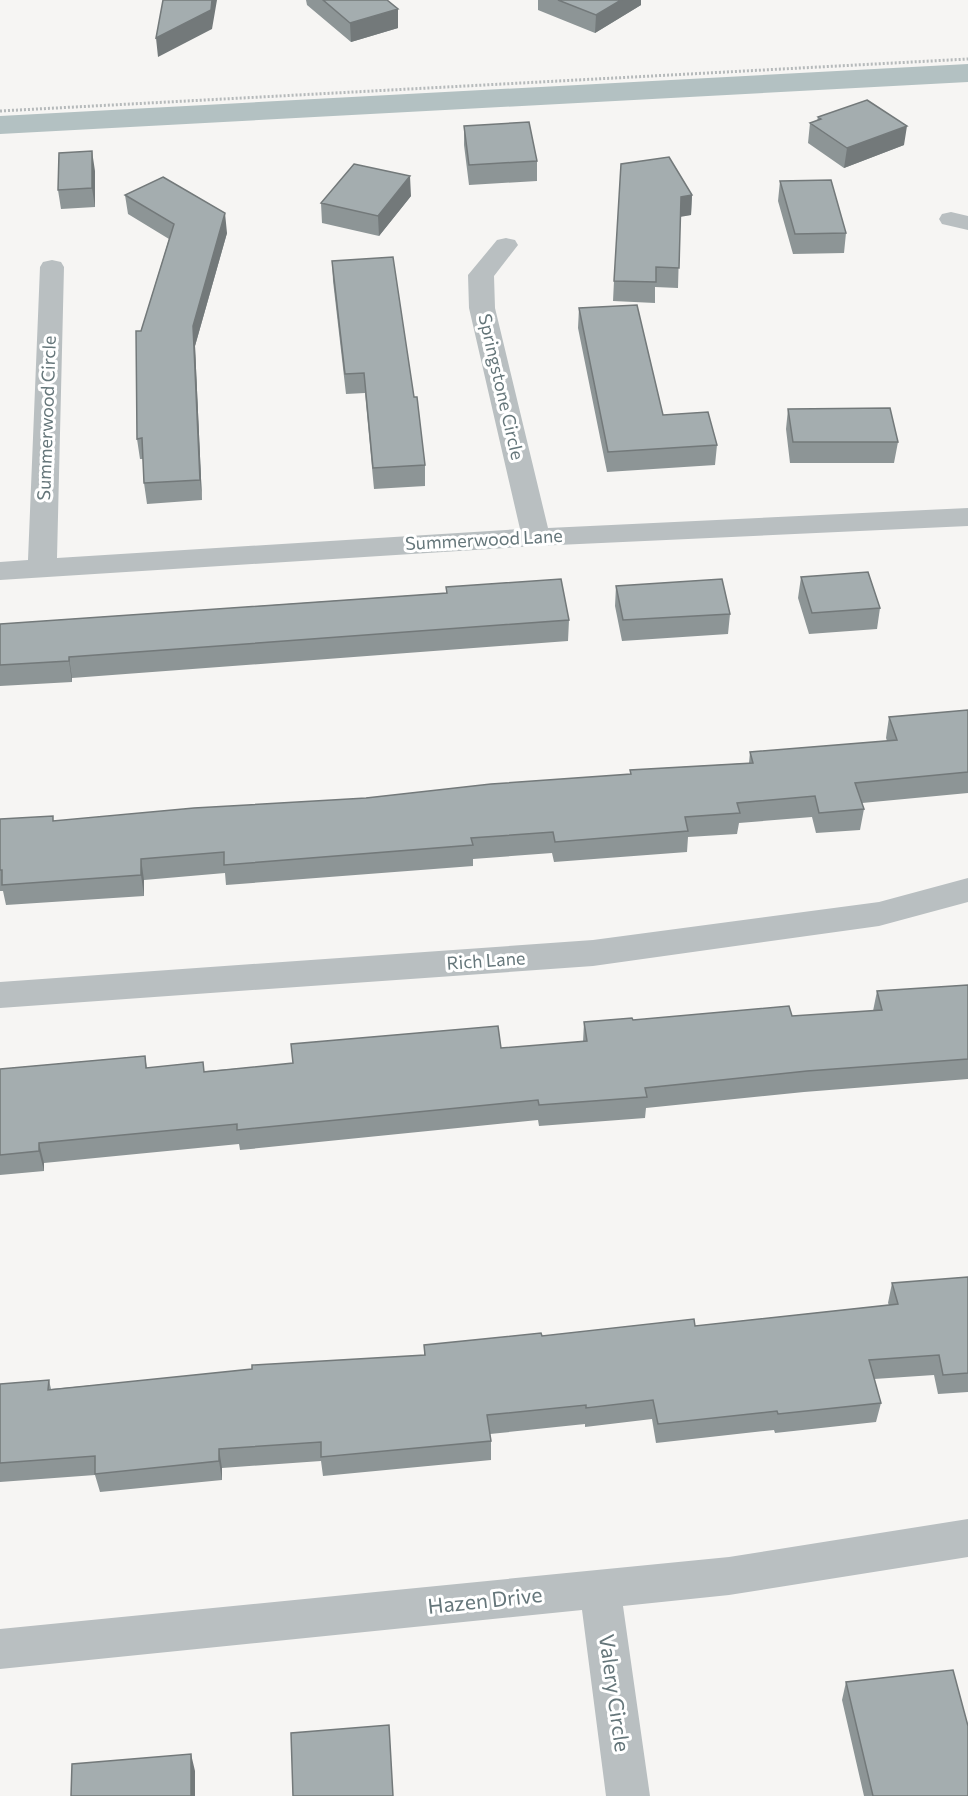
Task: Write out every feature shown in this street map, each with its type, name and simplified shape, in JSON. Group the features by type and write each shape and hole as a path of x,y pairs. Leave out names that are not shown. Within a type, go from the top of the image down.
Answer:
{"street":[{"name":"Springstone Circle","path":"506,245 481,275 482,308 536,537"},
{"name":"Summerwood Circle","path":"42,568 52,267"},
{"name":"Summerwood Lane","path":"0,571 536,537 968,517"},
{"name":"Rich Lane","path":"0,995 593,953 879,914 968,890"},
{"name":"Hazen Drive","path":"0,1649 729,1576 968,1538"},
{"name":"Valery Circle","path":"600,1590 628,1796"}],"path":[{"path":"0,111 968,59"}],"building":[{"path":"163,0 212,0 211,10 156,38"},
{"path":"323,0 387,0 398,9 350,23"},
{"path":"558,0 621,0 596,15"},
{"path":"867,100 907,126 847,148 810,123 821,119 818,117"},
{"path":"529,122 537,161 469,165 464,126"},
{"path":"92,151 92,188 58,190 59,153"},
{"path":"669,157 692,195 681,197 679,268 656,267 656,282 614,281 621,164"},
{"path":"354,164 410,176 378,216 321,203"},
{"path":"163,177 225,213 193,326 200,480 144,483 142,438 137,439 136,331 141,331 174,224 125,195"},
{"path":"831,180 846,233 795,234 780,181"},
{"path":"393,257 414,397 417,397 425,465 373,468 364,373 345,374 332,261"},
{"path":"637,305 663,415 708,412 717,445 608,452 579,308"},
{"path":"890,408 898,442 793,442 788,409"},
{"path":"868,572 880,608 812,613 801,577"},
{"path":"561,579 569,620 69,657 69,661 0,665 0,624 447,593 446,587"},
{"path":"722,579 730,614 623,620 616,586"},
{"path":"968,710 968,772 855,783 864,809 819,813 815,796 737,803 740,813 685,817 688,831 555,842 553,832 471,838 473,845 224,865 224,852 141,859 141,875 2,885 0,819 53,816 53,821 194,808 366,798 491,784 631,774 630,770 753,763 750,752 897,740 889,717"},
{"path":"968,985 968,1059 807,1071 645,1088 647,1097 539,1105 538,1100 237,1130 237,1124 39,1143 39,1151 0,1155 0,1069 145,1056 146,1068 203,1062 204,1072 293,1063 291,1044 498,1026 501,1048 587,1041 584,1022 632,1018 633,1020 789,1006 792,1016 882,1010 877,991"},
{"path":"968,1277 968,1373 943,1375 939,1355 869,1360 881,1403 658,1424 653,1400 586,1408 586,1405 487,1415 491,1441 321,1457 321,1442 219,1449 219,1461 95,1474 95,1456 0,1463 0,1384 49,1380 48,1390 252,1369 252,1365 425,1355 424,1345 541,1333 542,1336 694,1319 695,1326 898,1304 892,1283"},
{"path":"953,1670 968,1726 968,1796 873,1796 846,1682"},
{"path":"389,1725 393,1796 293,1796 291,1733"},
{"path":"191,1754 191,1796 71,1796 72,1764"}],"waterway":[{"path":"0,125 968,73"}]}
